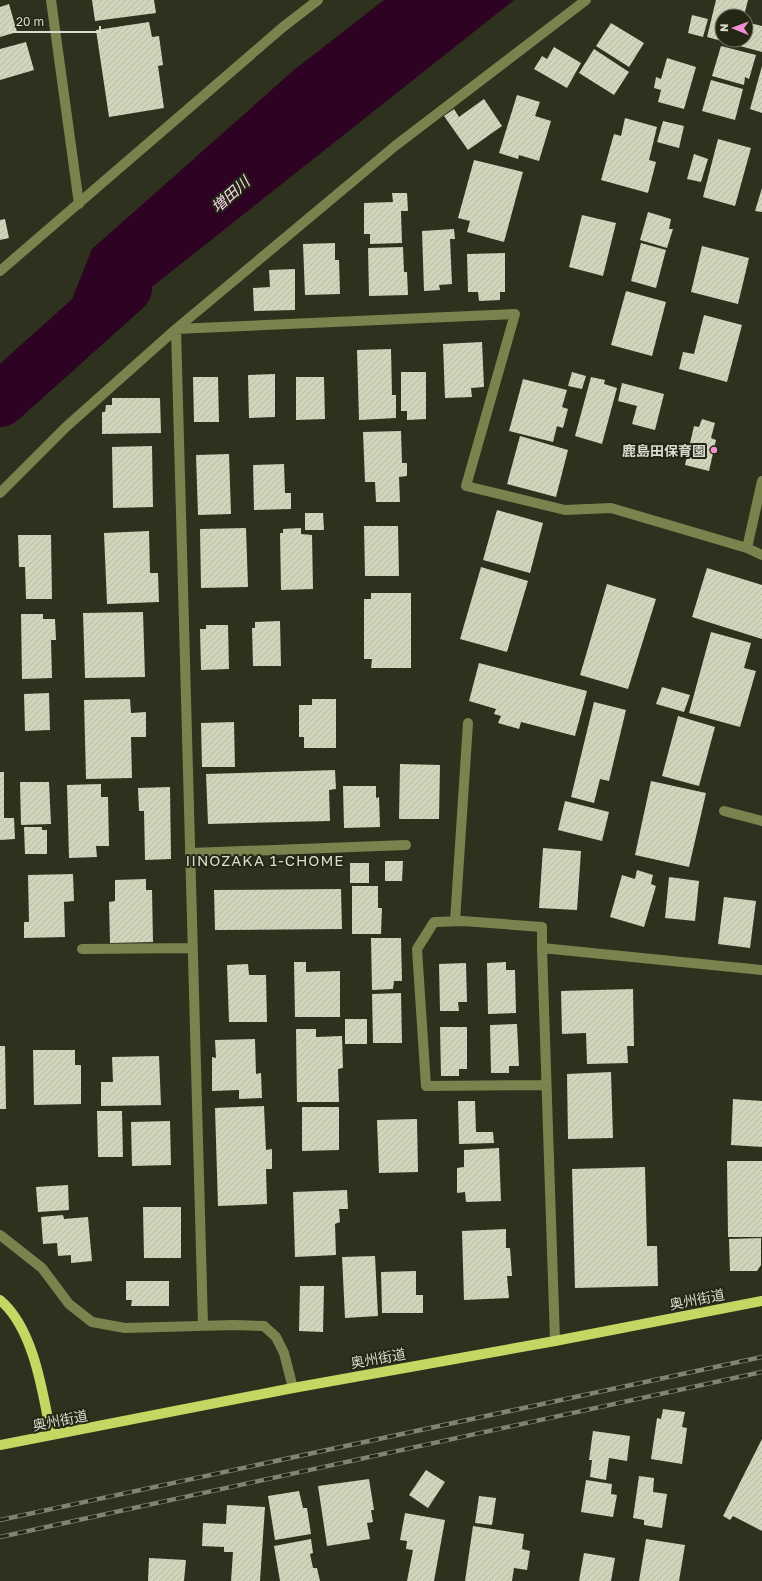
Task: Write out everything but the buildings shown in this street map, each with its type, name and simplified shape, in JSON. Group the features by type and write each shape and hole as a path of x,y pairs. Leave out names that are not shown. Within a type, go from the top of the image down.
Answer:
{"main road":[{"path":"0,1300 7,1306 28,1341 39,1377 51,1436"},
{"name":"奥州街道","path":"0,1445 293,1388 555,1341 762,1300"}],"street":[{"path":"52,0 79,204"},
{"path":"0,271 283,27 318,0"},
{"path":"0,493 66,427 176,329 395,146 586,0"},
{"path":"176,329 515,314 466,486 565,510 611,508 747,548 762,555"},
{"path":"176,329 203,1325"},
{"path":"747,548 762,481"},
{"path":"455,921 468,723"},
{"path":"724,811 762,821"},
{"path":"190,853 406,845"},
{"path":"546,1085 426,1086 417,949 434,922 455,921 542,926 555,1341"},
{"path":"82,949 192,948"},
{"path":"542,948 762,970"},
{"path":"0,1235 42,1268 69,1304 92,1322 125,1328 203,1325 264,1326 276,1337 284,1353 293,1388"}],"water":[{"path":"384,0 514,0 71,351 65,317 92,249 294,70"}],"waterway":[{"name":"増田川","path":"0,400 125,288"}],"railway":[{"path":"0,1520 762,1357"},
{"path":"0,1537 762,1372"}],"place":[{"name":"鹿島田保育園","path":"714,450"}],"district":[{"name":"IINOZAKA 1-CHOME","path":"265,860"}]}
